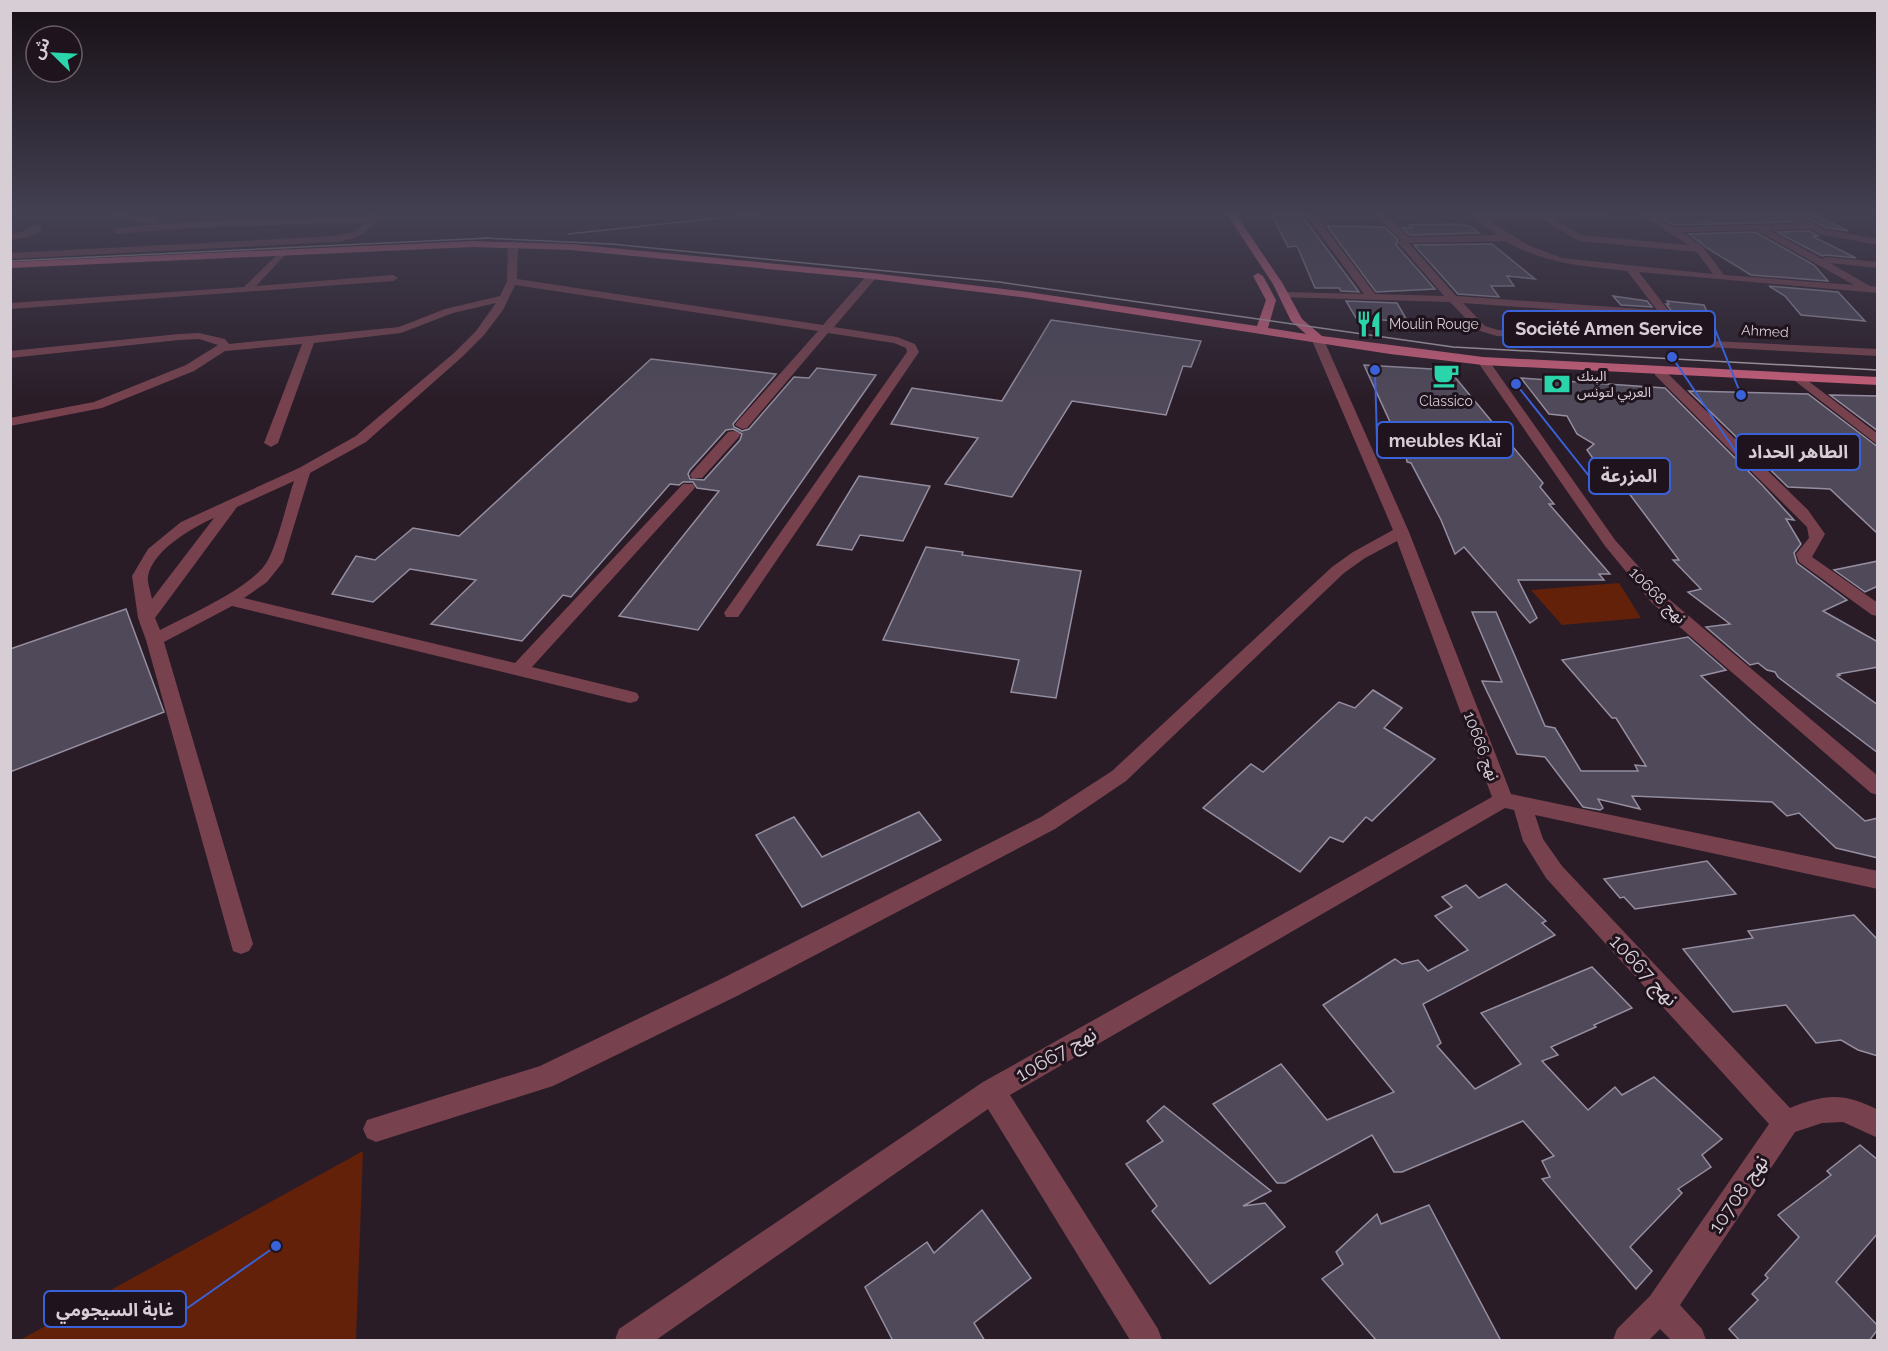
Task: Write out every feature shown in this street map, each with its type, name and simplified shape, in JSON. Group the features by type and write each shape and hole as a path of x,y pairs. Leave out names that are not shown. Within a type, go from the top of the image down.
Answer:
{"main road":[{"path":"872,276 1028,295 1483,361 1659,372 1878,381"},
{"path":"1257,276 1271,300 1262,329"},
{"path":"1272,276 1297,321 1317,338"}],"street":[{"path":"247,290 260,276"},
{"path":"241,944 155,640 146,618 140,576 153,552 186,525 304,471 361,439 480,333 504,298 512,276"},
{"path":"519,670 738,430 872,276"},
{"path":"1356,276 1372,297"},
{"name":"Ahmed","path":"1434,276 1481,328 1508,335 1878,353"},
{"path":"1636,276 1688,342"},
{"path":"1701,276 1873,290"},
{"path":"1847,276 1873,290 1878,298"},
{"path":"10,306 393,278"},
{"path":"512,281 897,340 911,346 913,352 732,613"},
{"path":"1284,295 1455,299 1664,314"},
{"path":"10,422 97,405 190,368 221,348 401,330 449,311 504,298"},
{"path":"10,356 179,337 211,338 221,341 224,345 221,348"},
{"name":"نهج 10666","path":"1317,338 1401,532 1513,802"},
{"path":"271,443 309,340"},
{"name":"نهج 10668","path":"1483,361 1610,543 1650,591 1878,788"},
{"path":"1659,372 1816,528 1817,541 1804,554 1805,559 1878,611"},
{"path":"1799,378 1878,441"},
{"path":"155,640 230,600 261,579 275,562 304,471"},
{"path":"146,618 231,504"},
{"path":"376,1129 544,1077 730,987 1048,823 1119,776 1338,570 1359,555 1401,532"},
{"path":"230,600 630,697"},
{"path":"1513,802 1878,880"},
{"name":"نهج 10667","path":"630,1341 992,1091 1513,802 1526,824 1531,840 1547,863 1786,1123"},
{"path":"992,1091 1148,1341"},
{"path":"1786,1123 1812,1111 1828,1107 1845,1108 1878,1125"},
{"name":"نهج 10708","path":"1628,1341 1661,1307 1786,1123"},
{"path":"1661,1307 1691,1341"}],"shaded area":[{"path":"1619,583 1641,618 1562,625 1531,590"},
{"path":"363,1151 356,1340 20,1340"}],"building":[{"path":"1310,276 1347,276 1359,292 1341,291 1339,288 1315,288"},
{"path":"1364,276 1424,276 1435,289 1376,292"},
{"path":"1442,276 1507,276 1514,286 1491,286 1499,297 1458,294"},
{"path":"1507,276 1531,276 1535,279"},
{"path":"1764,276 1824,276 1828,281"},
{"path":"1769,286 1838,292 1865,321 1801,315 1785,296"},
{"path":"1613,296 1647,301 1652,307 1621,305"},
{"path":"1346,301 1397,303 1408,322 1356,318"},
{"path":"1667,301 1704,305 1714,328 1683,326 1666,304 1669,304"},
{"path":"1051,320 1201,341 1191,367 1183,366 1166,415 1072,401 1012,497 945,484 978,438 891,424 912,388 1002,401"},
{"path":"651,359 776,374 733,424 742,431 749,429 794,377 809,378 817,368 876,375 698,630 619,616 719,491 697,488 693,482 670,484 571,597 563,595 522,641 431,624 476,580 410,569 373,602 332,594 356,556 375,560 413,528 459,536","holes":["733,429 742,434 740,440 704,480 690,479 688,474 690,470 726,430"]},
{"path":"1364,365 1449,370 1543,483 1540,487 1554,504 1549,504 1610,574 1599,574 1604,580 1518,580 1537,618 1530,623 1464,547 1455,554 1441,520 1411,463 1407,462 1405,448 1402,448"},
{"path":"1521,378 1665,388 1763,486 1794,520 1786,519 1801,544 1794,553 1797,563 1847,600 1823,611 1878,642 1878,667 1837,676 1878,705 1878,753 1778,677 1775,672 1767,670 1758,663 1750,665 1706,627 1730,624 1688,592 1701,589 1673,560 1679,560 1628,492 1623,491 1621,482 1608,480 1587,450 1594,444 1577,434 1567,416 1549,414"},
{"path":"1689,391 1808,394 1878,447 1878,534 1830,489 1788,487"},
{"path":"1830,395 1878,396 1878,431"},
{"path":"859,476 930,486 903,541 860,535 852,550 817,545"},
{"path":"926,547 963,552 962,555 1081,571 1056,698 1011,692 1019,660 883,640"},
{"path":"1878,561 1878,586 1865,592 1834,570"},
{"path":"126,609 164,712 10,772 10,649"},
{"path":"1472,612 1496,612 1545,726 1555,728 1581,771 1638,771 1635,765 1646,766 1616,718 1612,718 1562,660 1688,637 1726,670 1701,676 1865,821 1878,818 1878,858 1836,848 1799,813 1787,816 1772,802 1632,796 1640,809 1598,799 1603,808 1600,810 1583,807 1545,757 1517,754 1482,681 1502,682"},
{"path":"1373,690 1402,708 1384,728 1435,759 1372,821 1366,817 1343,842 1330,837 1300,872 1203,808 1251,764 1263,772 1339,702 1355,708"},
{"path":"919,812 941,840 802,907 756,835 794,817 822,857"},
{"path":"1707,861 1736,894 1635,909 1624,897 1620,898 1604,879"},
{"path":"1506,884 1546,921 1542,923 1555,935 1423,1004 1441,1043 1437,1046 1475,1089 1521,1064 1481,1013 1592,967 1632,1008 1551,1047 1558,1055 1542,1061 1588,1110 1615,1087 1622,1095 1654,1077 1722,1139 1702,1155 1711,1167 1678,1189 1682,1193 1630,1247 1652,1271 1636,1289 1542,1179 1550,1177 1542,1161 1554,1156 1523,1121 1402,1172 1394,1172 1372,1135 1285,1183 1277,1183 1213,1104 1281,1064 1327,1120 1394,1092 1323,1005 1395,959 1402,964 1418,960 1428,971 1468,950 1435,916 1452,907 1442,897 1466,885 1479,898"},
{"path":"1854,915 1878,940 1878,1056 1858,1050 1841,1040 1816,1043 1786,1005 1733,1012 1683,949 1753,938 1748,931"},
{"path":"1164,1106 1271,1191 1243,1206 1265,1203 1285,1227 1210,1284 1152,1211 1157,1206 1126,1164 1163,1141 1147,1121"},
{"path":"1860,1145 1878,1160 1878,1233 1836,1282 1878,1326 1878,1329 1869,1341 1740,1341 1729,1329 1758,1300 1752,1294 1768,1278 1765,1275 1799,1237 1778,1215 1831,1175 1827,1171"},
{"path":"1429,1205 1501,1341 1377,1341 1322,1279 1343,1264 1336,1252 1377,1214 1381,1224"},
{"path":"982,1210 1031,1278 974,1323 985,1341 893,1341 865,1287 927,1242 934,1253"}],"tram line":[{"path":"938,276 999,282 1453,347 1878,370"}],"place":[{"name":"Moulin Rouge","path":"1369,324"},
{"name":"الطاهر الحداد","path":"1672,357"},
{"name":"meubles Klaï","path":"1375,370"},
{"name":"Classico","path":"1446,375"},
{"name":"المزرعة","path":"1516,384"},
{"name":"البنك العربي لتونس","path":"1557,384"},
{"name":"Société Amen Service","path":"1741,395"},
{"name":"غابة السيجومي","path":"276,1246"}]}
